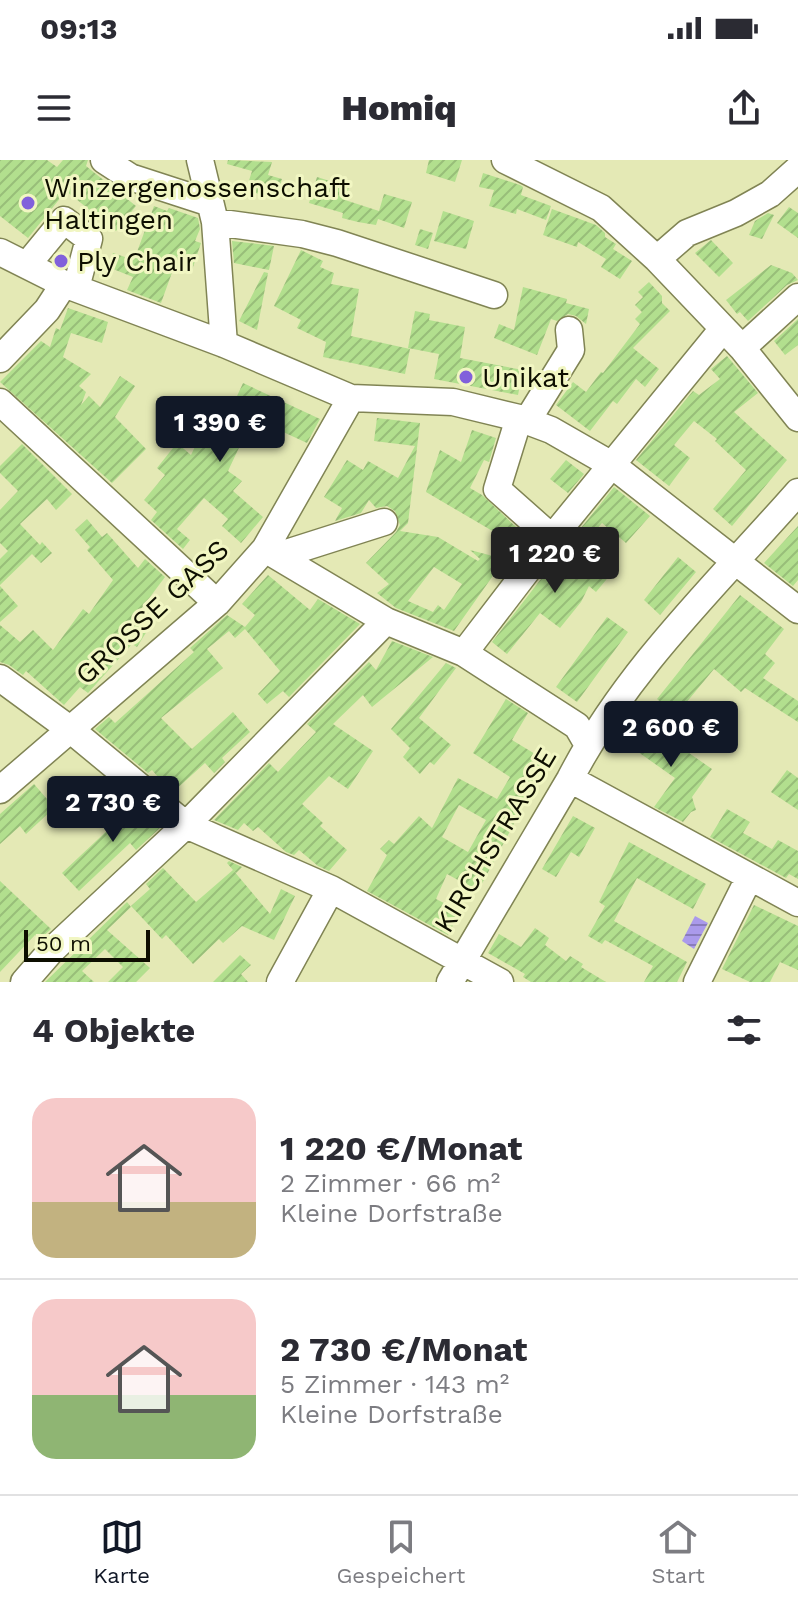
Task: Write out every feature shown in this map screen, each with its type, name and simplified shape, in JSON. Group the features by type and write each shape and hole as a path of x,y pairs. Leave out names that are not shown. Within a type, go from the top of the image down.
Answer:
{"street":[{"path":"104,160 130,177 212,213 337,243 494,295"},
{"path":"200,160 212,213 224,344"},
{"path":"505,160 601,208 657,259 742,348 798,418"},
{"path":"657,259 687,233 736,213 770,194 798,169"},
{"path":"0,359 70,286 89,239 64,220 27,265"},
{"path":"0,252 70,286 224,344 351,398 453,402 551,430 612,465 798,610"},
{"path":"742,348 798,297"},
{"path":"552,538 497,489 523,420 571,350 569,330"},
{"path":"464,653 552,538 722,330"},
{"name":"GROSSE GASS","path":"0,790 271,553 351,398"},
{"path":"0,402 217,603"},
{"name":"KIRCHSTRASSE","path":"455,972 588,745 631,682 798,492"},
{"path":"271,553 384,522"},
{"path":"271,553 386,621 464,653 577,726 588,745"},
{"path":"24,982 51,951 186,825 386,621"},
{"path":"0,678 71,730 186,825 331,889 455,972 500,982"},
{"path":"570,779 798,903"},
{"path":"697,982 749,878"},
{"path":"280,982 331,889"}],"shaded area":[{"path":"695,916 708,923 694,949 682,941"}],"building":[{"path":"0,160 47,160 57,167 63,160 88,160 86,166 136,206 116,231 66,191 28,238 0,216"},
{"path":"228,160 272,162 268,175 282,179 276,199 246,190 252,171 227,164"},
{"path":"429,160 462,160 455,182 426,173"},
{"path":"483,173 520,185 523,187 521,195 551,206 546,220 517,209 516,214 489,206 494,190 479,187"},
{"path":"317,177 349,187 345,200 379,211 384,194 412,202 404,228 378,219 376,225 342,218 343,213 309,203"},
{"path":"154,206 198,218 200,229 195,241 201,243 191,273 174,267 161,303 127,290 133,277 108,267 113,253 134,260"},
{"path":"789,207 798,213 798,238 777,223"},
{"path":"552,209 596,225 605,237 616,244 613,249 632,261 620,279 601,267 606,259 578,242 577,247 543,235"},
{"path":"443,211 474,221 466,249 434,241"},
{"path":"768,213 774,215 762,239 749,235 755,221"},
{"path":"420,229 433,233 428,249 415,245"},
{"path":"711,240 733,263 719,277 695,253"},
{"path":"232,241 274,246 269,270 234,263"},
{"path":"301,250 323,261 320,267 334,273 331,284 359,289 351,336 410,349 405,374 323,357 326,342 297,328 301,320 274,306"},
{"path":"771,265 792,273 798,280 787,285 748,321 740,312 737,314 726,300"},
{"path":"264,272 268,273 257,330 239,321"},
{"path":"649,282 670,311 633,348 659,369 645,387 636,379 617,404 613,401 590,431 556,405 573,382 586,392 603,373 640,324 635,319 642,312 635,305 643,297 638,292"},
{"path":"523,287 567,299 566,303 589,309 586,324 568,314 557,321 551,319 537,355 494,338 499,324 514,330"},
{"path":"68,308 108,322 102,343 71,333 63,357 91,374 79,386 86,392 81,405 89,396 100,407 120,376 135,386 115,417 146,449 112,483 0,382 41,341 50,347 56,328 60,330"},
{"path":"415,311 430,314 429,320 465,327 460,358 523,370 518,395 434,379 439,354 408,348"},
{"path":"798,319 798,345 785,355 774,341"},
{"path":"727,356 758,393 734,412 787,460 732,526 713,509 746,470 715,441 717,439 694,421 674,445 690,458 669,486 636,460 693,391 699,395 720,379 711,369"},
{"path":"243,383 320,419 307,443 253,418 228,471 242,481 233,491 263,517 241,543 222,526 228,519 204,498 177,529 190,540 183,549 151,520 157,512 144,500 165,475 157,468 177,443 191,455 217,401 232,407"},
{"path":"377,418 420,423 408,523 400,531 438,537 478,561 480,559 470,550 512,561 502,574 497,570 454,631 396,608 377,593 389,584 366,563 400,525 395,511 387,506 376,508 369,500 361,513 335,521 342,508 324,497 347,460 363,470 368,461 398,478 415,446 374,441","holes":["434,567 462,584 444,610 438,605 433,612 408,601"]},
{"path":"472,430 496,438 489,462 484,460 470,488 482,495 530,540 523,549 426,492 440,450 461,462"},
{"path":"22,444 72,494 56,510 47,499 20,524 52,553 41,563 32,554 0,585 0,559 8,551 0,543 0,510 18,491 0,473 0,466"},
{"path":"566,460 584,474 568,493 550,479"},
{"path":"614,487 650,516 626,543 602,523 591,536 581,528"},
{"path":"87,519 102,537 107,533 138,568 145,559 165,577 132,621 147,631 137,647 132,644 88,693 80,687 64,705 26,671 23,675 0,662 0,625 20,642 33,630 53,650 83,609 89,614 113,580 87,550 90,547 75,530"},
{"path":"798,526 798,580 793,586 764,563"},
{"path":"568,544 611,574 596,592 589,586 581,602 560,628 540,613 507,654 492,642 548,570 563,574 551,565"},
{"path":"678,557 696,572 660,615 644,600"},
{"path":"268,575 310,610 318,599 360,624 289,697 283,691 267,704 258,694 280,671 245,629 235,638 229,631 207,649 223,668 161,718 192,749 233,712 250,732 222,758 225,762 214,773 205,763 172,793 152,770 148,773 95,729 109,717 115,723 194,652 190,648 227,615 245,627 255,615 242,604"},
{"path":"0,586 18,606 0,622"},
{"path":"740,595 784,629 765,654 775,663 763,678 798,701 798,722 745,688 741,692 714,669 676,715 657,699"},
{"path":"607,617 628,632 577,702 556,687"},
{"path":"392,641 433,657 372,707 363,695 333,724 373,751 348,789 329,776 302,804 323,823 320,826 347,850 329,871 299,850 294,855 286,852 258,827 253,831 244,823 238,830 214,820 269,763 278,772 316,732 307,724 369,662 376,670"},
{"path":"446,663 456,668 419,718 451,745 434,765 430,762 420,774 403,757 410,748 391,729"},
{"path":"506,699 528,713 512,740 550,763 532,790 478,891 447,874 436,899 460,911 448,935 367,891 387,855 380,849 389,840 394,844 419,816 432,828 458,778 497,799 510,777 473,753","holes":["459,805 486,820 468,852 442,837"]},
{"path":"640,719 712,769 692,797 696,810 683,822 654,807 675,778 624,742"},
{"path":"787,770 798,778 798,810 771,792"},
{"path":"34,784 53,806 52,810 26,834 20,826 0,844 0,814"},
{"path":"129,799 162,826 136,850 130,843 79,891 62,873 112,826 109,823"},
{"path":"727,809 750,822 743,833 772,849 778,840 798,851 798,879 789,874 786,878 710,837"},
{"path":"573,816 595,828 579,857 571,852 556,877 542,869"},
{"path":"629,842 706,884 693,909 637,878 614,921 687,962 677,982 644,982 653,966 605,940 602,944 588,936 605,906 599,902"},
{"path":"229,861 242,867 236,873 227,863"},
{"path":"163,868 196,902 233,870 270,914 281,889 295,896 274,940 242,926 223,943 219,939 193,964 166,935 162,939 131,906 150,889 146,884"},
{"path":"0,881 51,929 39,940 35,935 0,972"},
{"path":"127,902 131,907 107,930 150,968 136,982 108,982 123,967 105,949 82,971 94,982 45,982"},
{"path":"754,905 798,926 798,970 780,962 770,982 750,982 722,969"},
{"path":"535,928 549,938 545,945 566,961 570,956 583,964 581,967 606,982 531,982 523,977 525,974 488,953 499,934 521,947"},
{"path":"240,955 251,965 241,974 248,982 213,982"}],"place":[{"name":"Winzergenossenschaft Haltingen","path":"28,203"},
{"name":"Ply Chair","path":"61,261"},
{"name":"Unikat","path":"466,377"}]}
